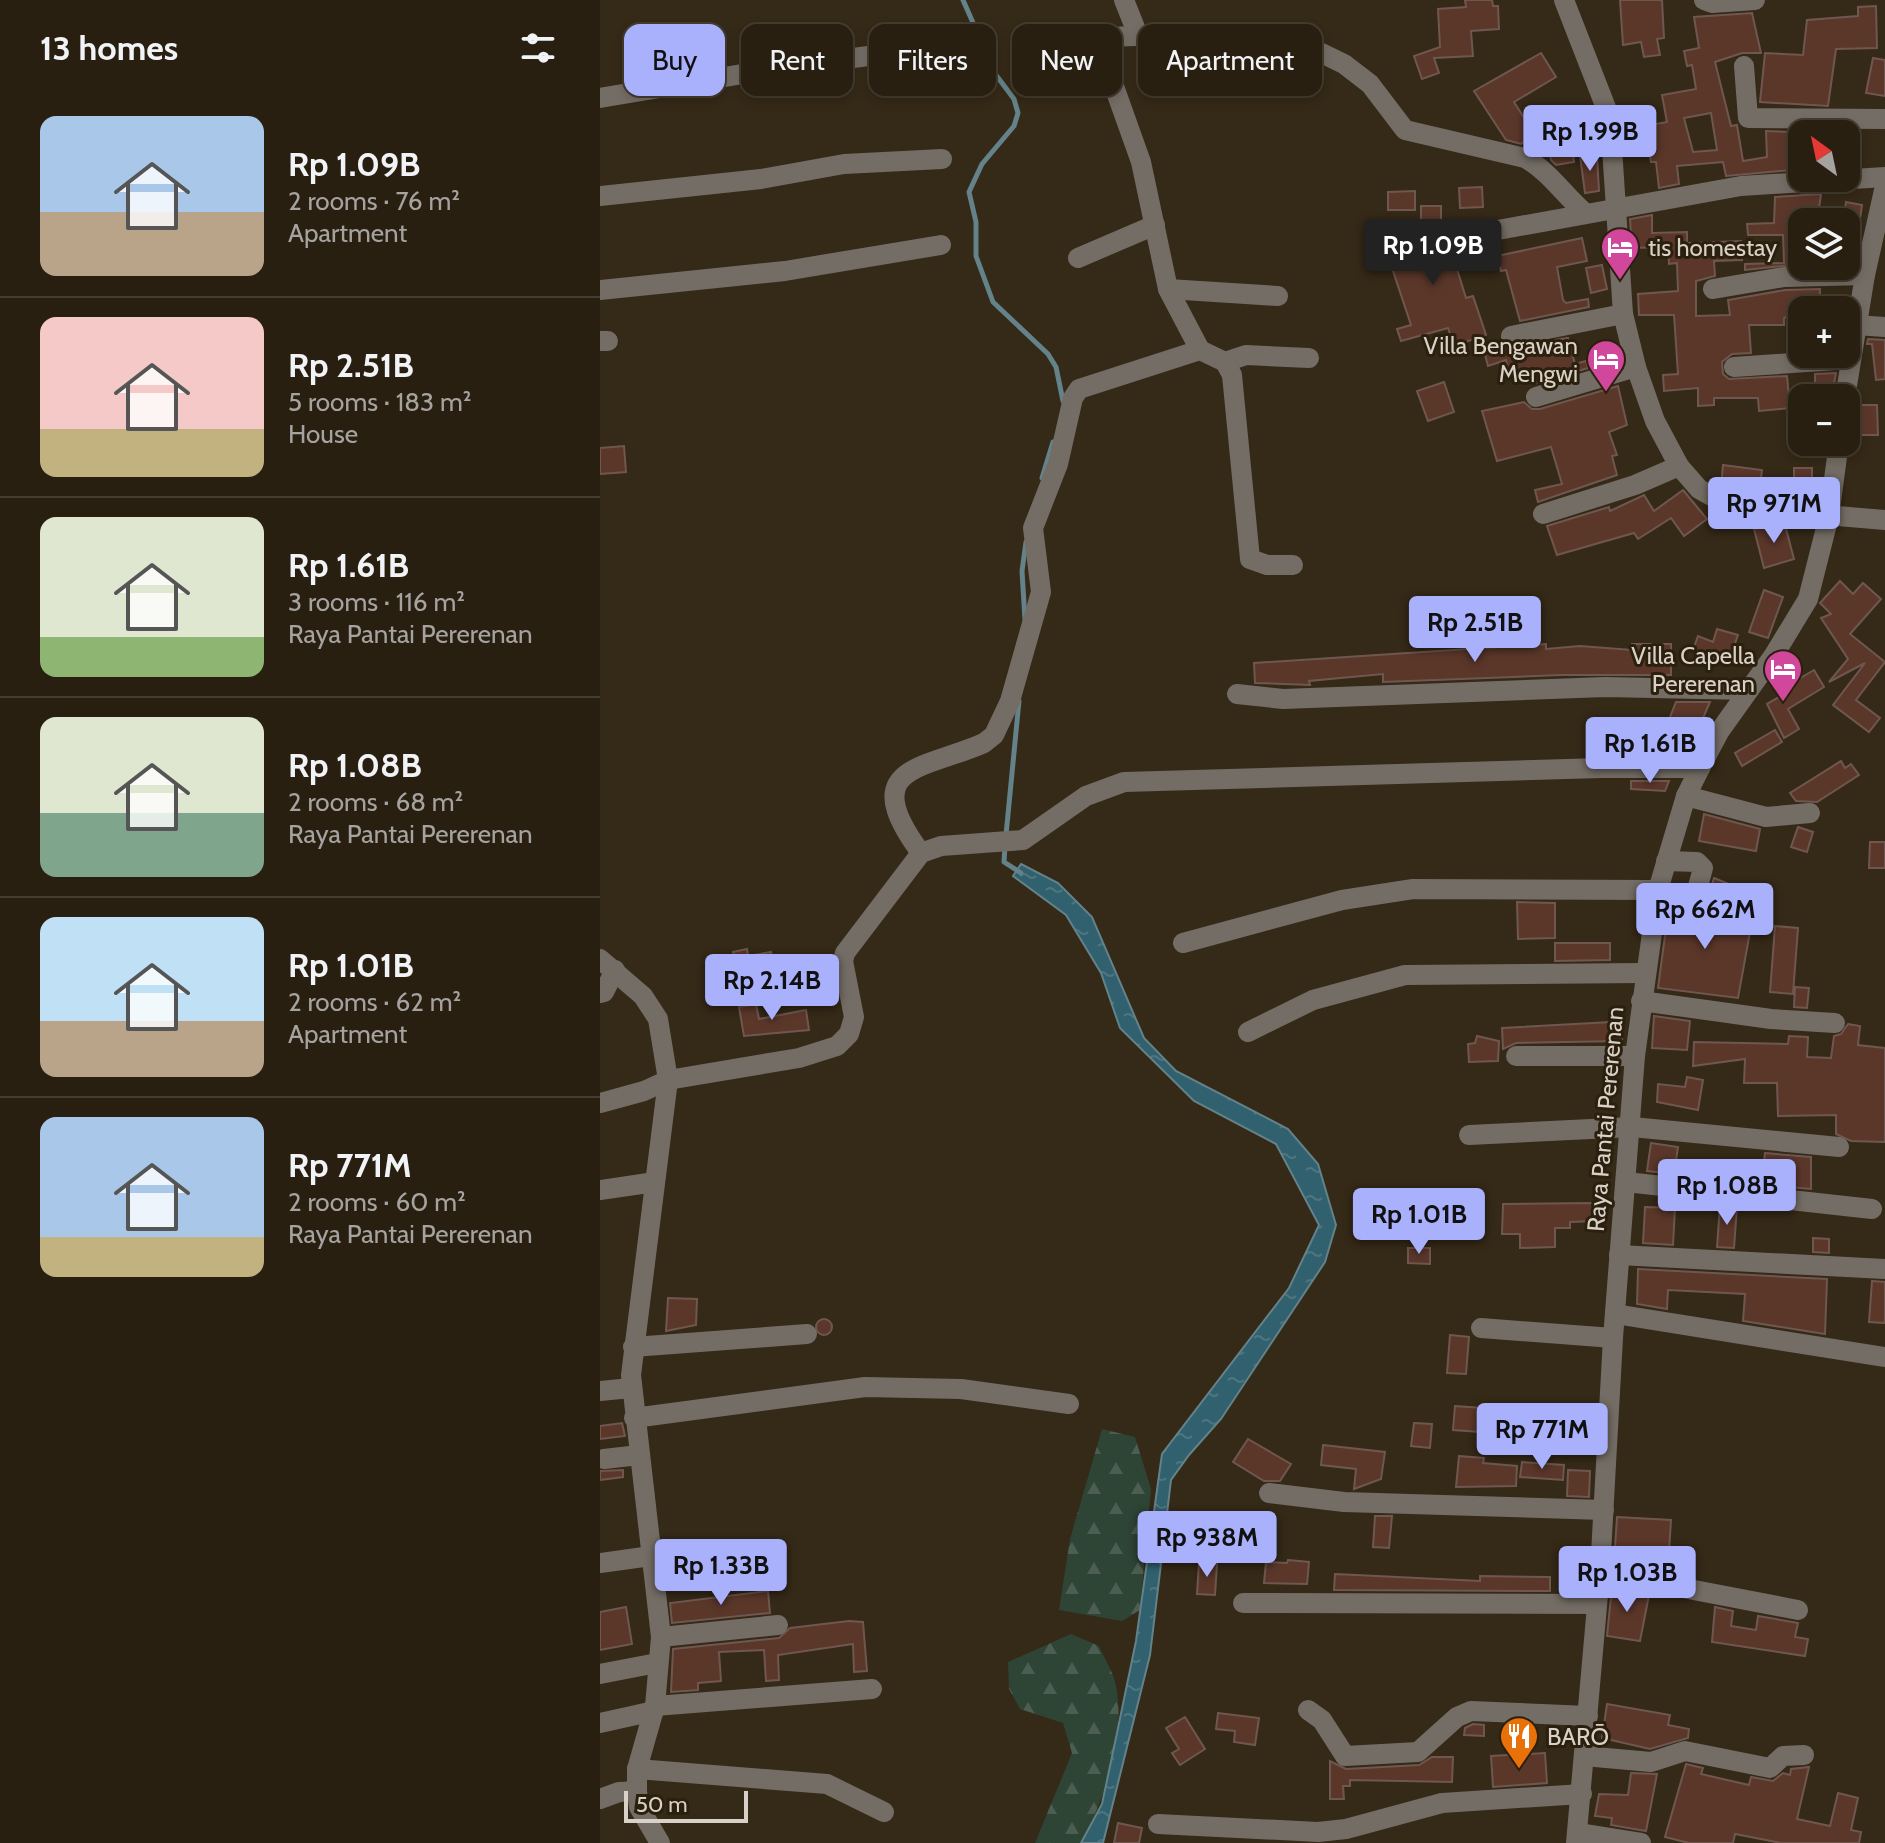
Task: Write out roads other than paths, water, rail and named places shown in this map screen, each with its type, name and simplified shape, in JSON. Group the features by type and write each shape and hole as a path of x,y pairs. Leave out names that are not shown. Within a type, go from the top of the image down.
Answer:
{"street":[{"path":"1124,0 1138,35 1108,37 1100,47 1141,162 1168,289 1200,350 1225,362 1232,375 1250,559 1267,565 1293,565"},
{"path":"1564,0 1610,118 1623,314 1636,367 1655,421 1679,466 1699,489 1731,507 1885,520"},
{"path":"1704,0 1712,3 1755,0"},
{"path":"1322,53 1344,64 1370,84 1405,130 1525,158 1542,167 1563,194 1585,213"},
{"path":"600,98 869,56"},
{"path":"1744,66 1748,118 1885,119"},
{"path":"600,196 761,179 844,164 942,159"},
{"path":"1443,240 1614,206 1741,186 1885,177"},
{"path":"1860,303 1885,186"},
{"path":"1078,258 1155,225"},
{"path":"600,290 785,271 941,245"},
{"path":"1713,289 1784,277 1865,275"},
{"path":"1168,289 1278,296"},
{"path":"1511,336 1623,314"},
{"path":"1860,325 1885,327"},
{"path":"921,853 899,814 898,785 910,769 984,743 994,735 1010,701 1043,584 1033,547 1033,528 1058,464 1073,398 1079,389 1089,383 1200,350"},
{"path":"1225,362 1246,355 1309,358"},
{"path":"1734,367 1788,363"},
{"path":"1536,397 1636,367"},
{"name":"Raya Pantai Pererenan","path":"1577,1838 1600,1572 1613,1338 1632,1127 1635,1056 1644,973 1658,890 1686,796 1700,768 1719,732 1808,599 1829,516 1837,456"},
{"path":"1543,514 1635,485 1679,466"},
{"path":"1237,694 1283,699 1605,687 1748,690"},
{"path":"600,1103 644,1091 668,1080 799,1058 837,1046 849,1034 854,1017 843,961 845,953 921,853 941,846 1023,840 1086,796 1124,782 1700,768"},
{"path":"1686,796 1766,817 1810,813"},
{"path":"1666,861 1697,862 1703,868 1690,916"},
{"path":"1183,943 1374,894 1413,889 1658,890"},
{"path":"608,965 643,996 658,1019 668,1080 633,1347 631,1388 661,1637 654,1709 637,1769 637,1791 639,1807 660,1843"},
{"path":"600,993 604,992 608,965"},
{"path":"1248,1032 1313,1000 1405,975 1644,973"},
{"path":"1641,1001 1771,1019 1835,1023"},
{"path":"1516,1056 1635,1056"},
{"path":"1469,1135 1632,1127 1839,1147"},
{"path":"600,1190 655,1182"},
{"path":"1626,1182 1872,1209"},
{"path":"1619,1255 1885,1269"},
{"path":"1615,1314 1884,1357"},
{"path":"1481,1328 1613,1338"},
{"path":"633,1347 807,1334"},
{"path":"634,1418 865,1387 961,1389 1069,1404"},
{"path":"600,1391 631,1388"},
{"path":"604,1459 639,1455"},
{"path":"1269,1493 1344,1502 1604,1510"},
{"path":"600,1563 651,1556"},
{"path":"1600,1572 1798,1610"},
{"path":"1243,1603 1596,1604"},
{"path":"661,1637 778,1625"},
{"path":"600,1674 657,1663"},
{"path":"600,1723 654,1709 872,1689"},
{"path":"1308,1710 1322,1720 1345,1756 1418,1752 1464,1712 1588,1716"},
{"path":"1584,1756 1651,1762 1685,1751 1770,1768 1783,1756 1804,1755"},
{"path":"637,1769 827,1784 884,1812"},
{"path":"600,1799 619,1792 637,1791"},
{"path":"1158,1824 1318,1832 1346,1829 1442,1803 1582,1794"},
{"path":"1577,1838 1641,1843"}],"water":[{"path":"1021,864 1058,883 1092,917 1144,1038 1176,1071 1288,1129 1318,1164 1336,1225 1325,1262 1221,1419 1171,1480 1150,1655 1103,1843 1081,1843 1102,1804 1117,1733 1136,1641 1162,1454 1289,1288 1319,1225 1276,1144 1194,1101 1120,1028 1101,973 1066,915 1013,876"}],"waterway":[{"path":"963,0 996,75 1014,99 1018,113 1014,126 982,164 969,192 976,222 976,256 993,302 1048,354 1056,367 1063,401"},
{"path":"1042,478 1053,442"},
{"path":"1025,620 1022,571 1026,542"},
{"path":"1006,835 1019,701"},
{"path":"1005,845 1004,862 1021,873"}],"place":[{"name":"tis homestay","path":"1620,281"},
{"name":"Villa Bengawan Mengwi","path":"1606,393"},
{"name":"Villa Capella Pererenan","path":"1783,703"},
{"name":"BARŌ","path":"1519,1770"}]}
